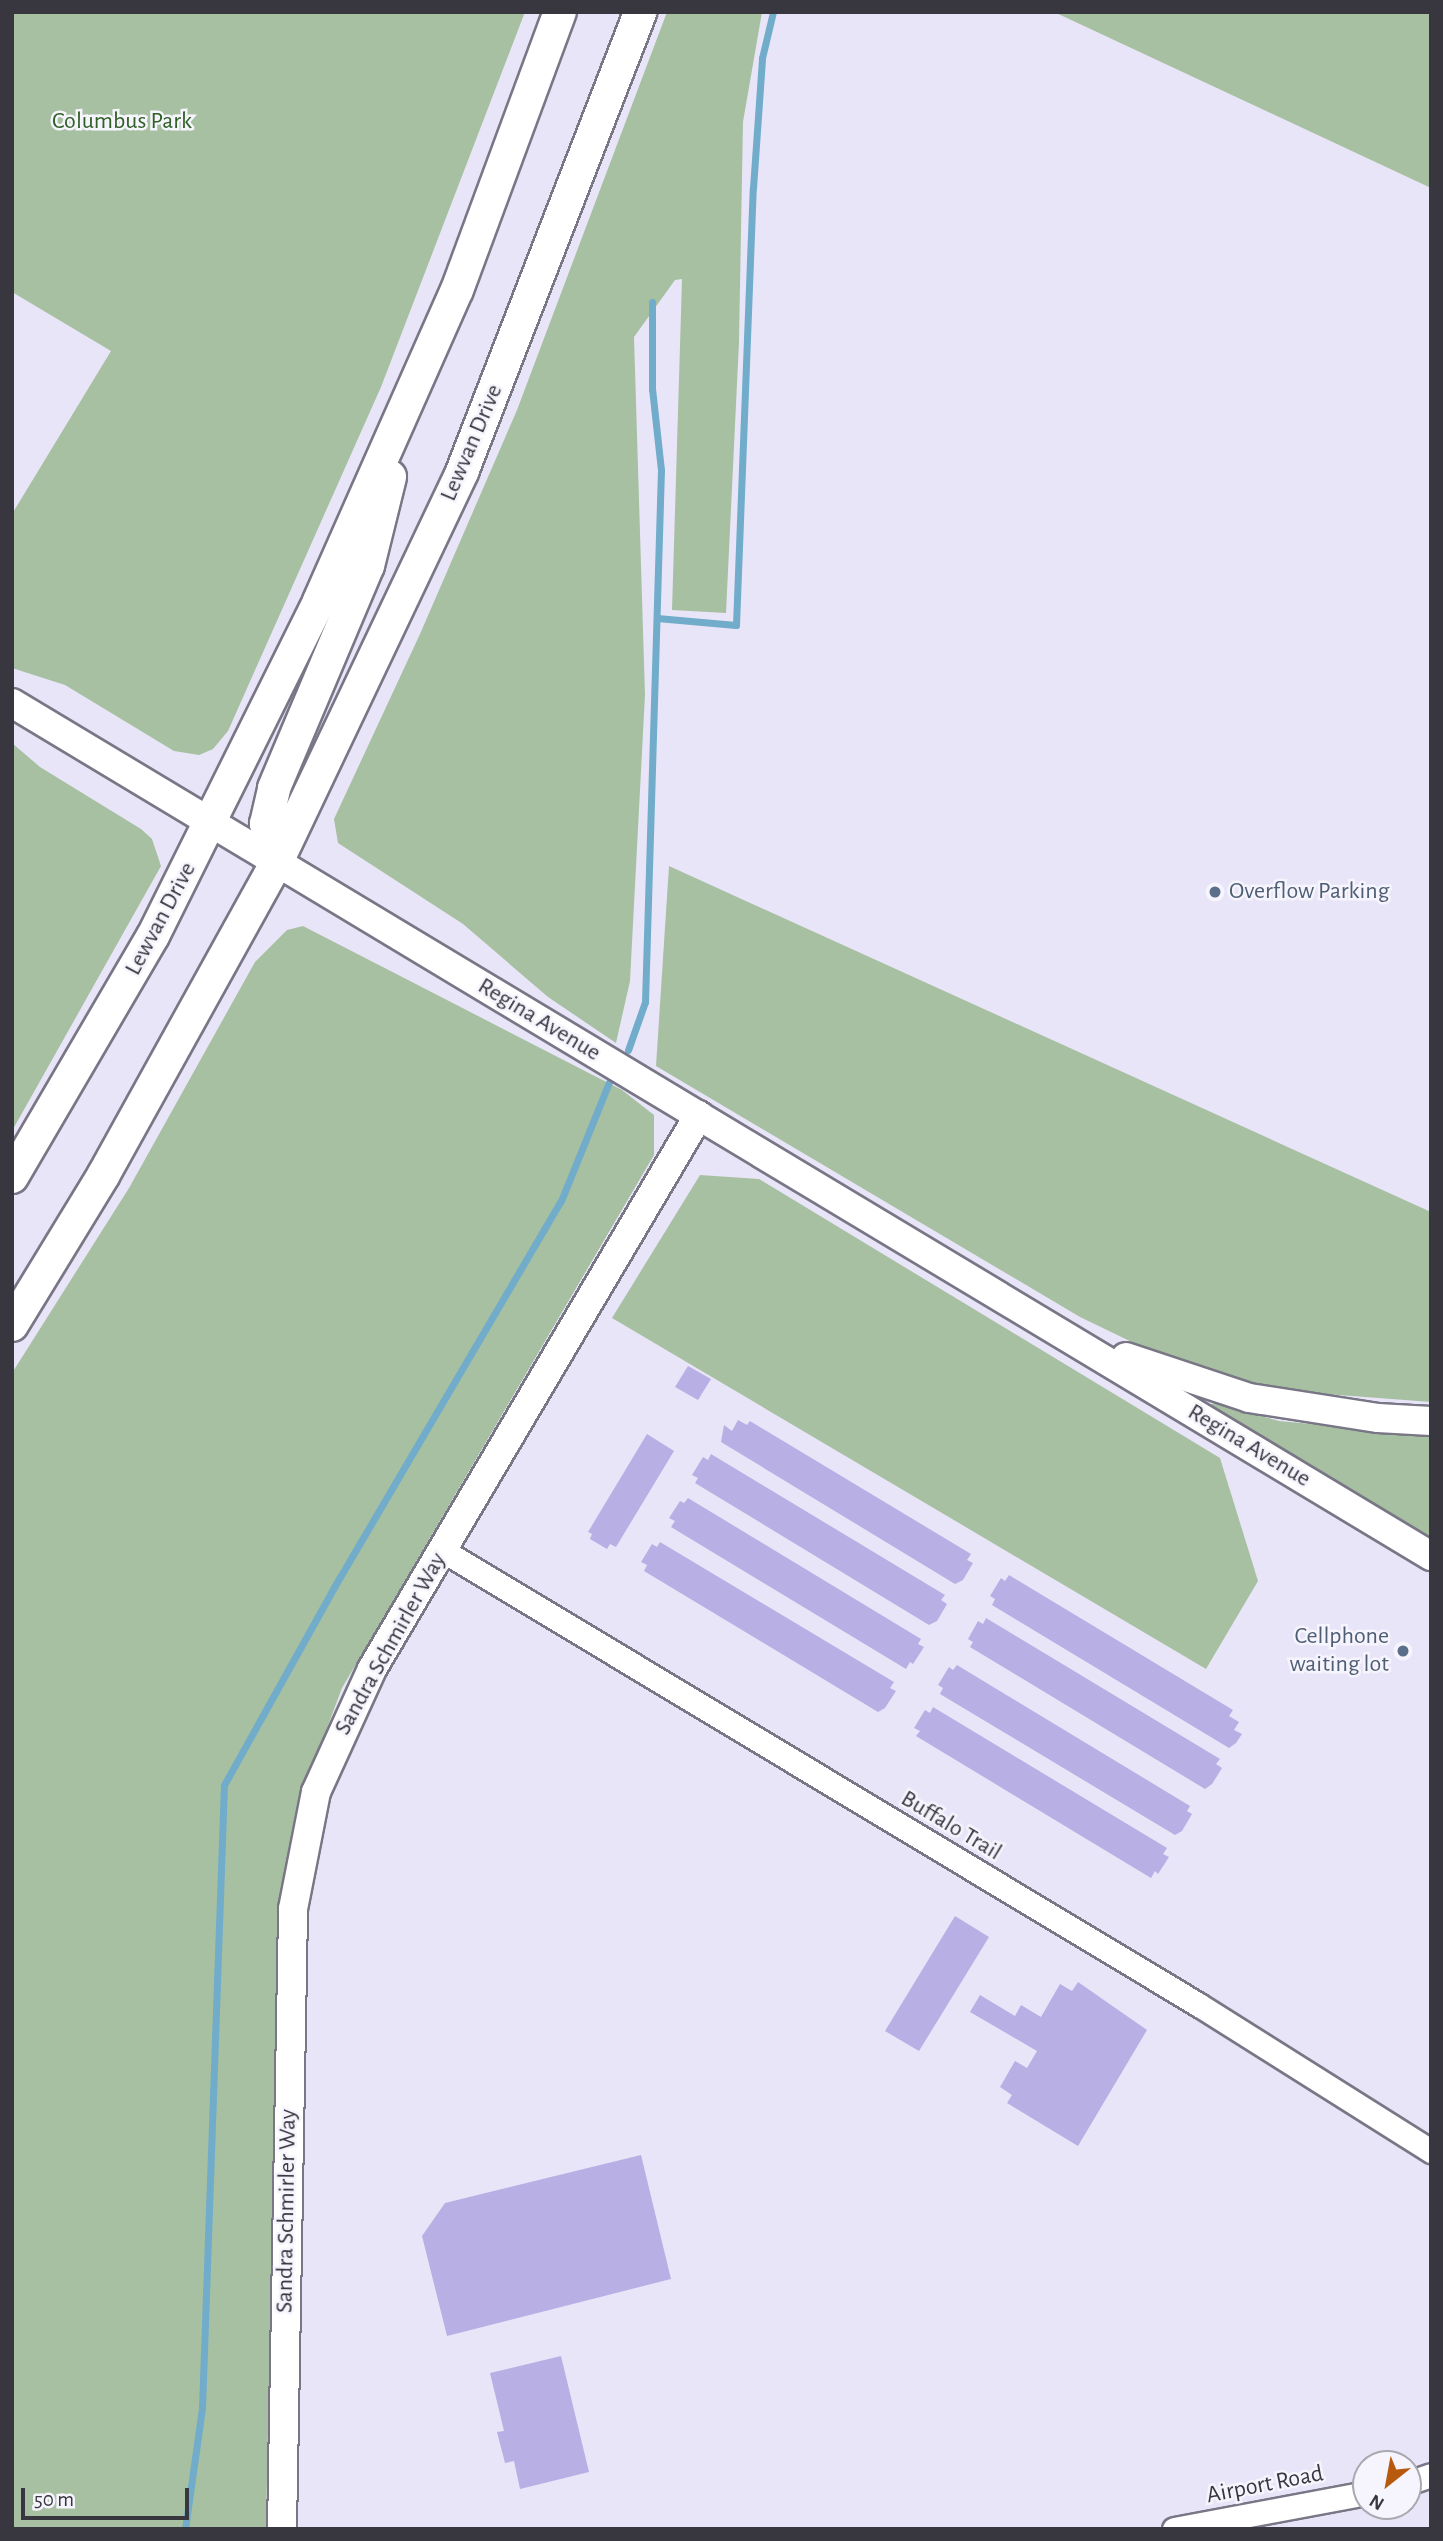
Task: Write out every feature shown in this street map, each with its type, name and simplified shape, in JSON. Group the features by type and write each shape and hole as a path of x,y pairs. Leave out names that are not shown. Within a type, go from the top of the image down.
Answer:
{"main road":[{"name":"Lewvan Drive","path":"12,1177 153,936 212,822 401,424 482,226 560,12"},
{"name":"Lewvan Drive","path":"12,1325 104,1174 277,862 461,472 640,12"},
{"name":"Lewvan Drive","path":"277,862 266,824 274,788 368,566 401,424"}],"street":[{"name":"Regina Avenue","path":"12,703 1068,1335 1431,1556"},
{"name":"Sandra Schmirler Way","path":"282,2529 291,1965 300,1863 316,1791 341,1731 442,1550 699,1115"},
{"name":"Regina Avenue","path":"1068,1335 1249,1398 1378,1418 1431,1420"},
{"name":"Buffalo Trail","path":"442,1550 1199,2005 1431,2151"},
{"name":"Airport Road","path":"1174,2529 1352,2496"}],"green space":[{"name":"Columbus Park","path":"12,12 525,12 381,387 228,731 213,749 199,755 174,751 65,685 12,668 12,514 111,351 12,292"},
{"path":"667,12 762,12 743,122 739,342 726,613 672,610 682,279 675,280 634,337 645,695 630,981 616,1043 548,997 463,924 338,843 334,819 420,634 517,410"},
{"path":"1054,12 1431,12 1431,188"},
{"path":"12,743 40,767 141,829 152,839 161,866 12,1131"},
{"path":"669,866 1431,1212 1431,1402 1273,1390 1165,1358 1080,1317 656,1066"},
{"path":"303,926 622,1090 654,1115 654,1155 342,1688 306,1784 279,1899 266,2529 12,2529 12,1373 129,1188 255,962 287,930"},
{"path":"700,1175 759,1179 1220,1458 1258,1581 1206,1669 612,1318"},
{"path":"1215,1403 1279,1421 1431,1435 1431,1537 1207,1406"}],"building":[{"path":"688,1366 711,1379 698,1400 675,1387"},
{"path":"738,1420 747,1425 750,1421 971,1554 967,1560 973,1563 963,1580 955,1584 721,1442 724,1425 732,1431"},
{"path":"647,1434 674,1451 616,1547 610,1544 607,1549 590,1539 592,1534 588,1532"},
{"path":"711,1454 945,1595 941,1600 947,1604 937,1621 929,1625 695,1483 698,1478 692,1475 703,1457 708,1460"},
{"path":"688,1498 921,1639 918,1644 924,1647 913,1664 910,1662 906,1669 671,1527 675,1521 669,1518 680,1501 684,1503"},
{"path":"660,1542 894,1682 890,1688 896,1691 885,1708 878,1712 644,1571 647,1565 641,1562 652,1544 657,1547"},
{"path":"1009,1575 1233,1710 1229,1716 1239,1722 1234,1730 1242,1734 1236,1743 1229,1748 992,1605 995,1599 990,1596 1001,1578 1005,1581"},
{"path":"986,1618 1220,1759 1216,1764 1222,1768 1212,1784 1205,1789 970,1647 973,1642 968,1639 978,1621 983,1624"},
{"path":"957,1665 1190,1806 1187,1811 1192,1814 1182,1831 1175,1835 940,1694 943,1688 938,1685 949,1667 953,1670"},
{"path":"933,1707 1167,1848 1163,1854 1169,1857 1158,1874 1155,1871 1151,1878 916,1736 920,1731 914,1728 925,1710 930,1713"},
{"path":"955,1916 989,1937 919,2051 885,2031"},
{"path":"1078,1982 1147,2030 1078,2146 1007,2103 1012,2095 1000,2087 1015,2061 1027,2068 1037,2051 970,2012 980,1995 1015,2016 1021,2005 1041,2017 1060,1984 1072,1991"},
{"path":"641,2155 671,2279 447,2336 422,2236 445,2203"},
{"path":"561,2356 589,2472 520,2489 514,2461 505,2463 497,2432 504,2431 490,2373"}],"waterway":[{"path":"657,618 736,625 753,188 762,58 773,12"},
{"path":"628,1050 645,1002 661,470 652,389 652,302"},
{"path":"185,2529 202,2408 224,1785 340,1577 561,1201 609,1082"}],"place":[{"name":"Overflow Parking","path":"1215,892"},
{"name":"Cellphone waiting lot","path":"1403,1651"}]}
